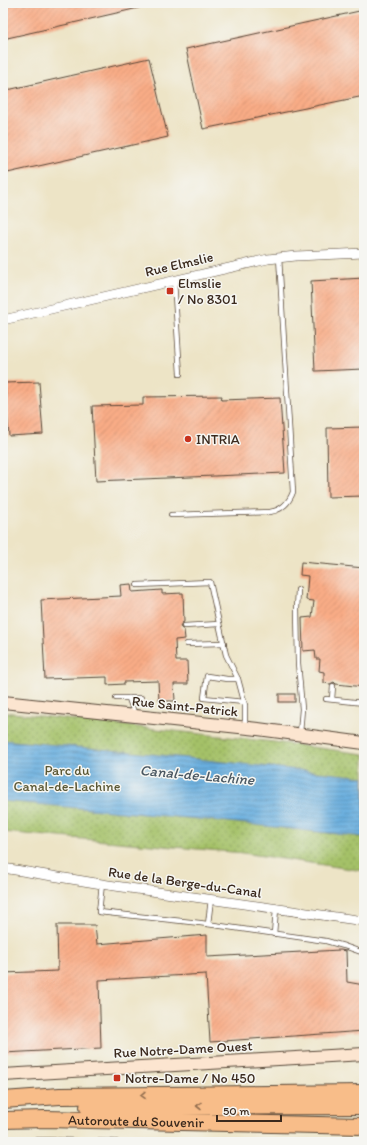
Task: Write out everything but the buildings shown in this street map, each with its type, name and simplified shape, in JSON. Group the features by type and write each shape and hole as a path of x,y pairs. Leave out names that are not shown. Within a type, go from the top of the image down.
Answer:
{"highway":[{"path":"3,1100 60,1096 364,1093"},
{"path":"3,1105 126,1107 364,1106"},
{"name":"Autoroute du Souvenir","path":"3,1121 45,1119 364,1126"}],"main road":[{"name":"Rue Saint-Patrick","path":"3,702 245,728 364,744"},
{"name":"Rue Notre-Dame Ouest","path":"3,1075 364,1054"}],"street":[{"name":"Rue Elmslie","path":"3,320 250,262 279,257 364,253"},
{"name":"Rue de la Berge-du-Canal","path":"3,868 102,884 364,921"}],"lane":[{"path":"171,515 270,512 281,508 291,498 293,492 279,257"},
{"path":"174,280 180,374"},
{"path":"137,585 210,582 226,655 238,679 244,702 245,728"},
{"path":"298,590 298,663 302,709 300,735"},
{"path":"184,626 219,624"},
{"path":"187,644 224,643"},
{"path":"238,679 207,676 204,698 244,702"},
{"path":"332,699 333,686"},
{"path":"116,698 141,698"},
{"path":"130,698 134,710 134,716"},
{"path":"326,699 364,703"},
{"path":"102,884 99,912 208,924 326,941 364,953"},
{"path":"208,924 211,899"},
{"path":"274,934 276,909"},
{"path":"3,1140 116,1142"}],"green space":[{"name":"Parc du Canal-de-Lachine","path":"3,712 274,742 364,754 364,871 243,853 3,832"}],"water":[{"name":"Canal-de-Lachine","path":"3,740 364,777 364,837 219,821 3,801"}],"place":[{"name":"Elmslie / No 8301","path":"170,291"},
{"name":"INTRIA","path":"188,439"},
{"name":"Notre-Dame / No 450","path":"117,1078"}]}
